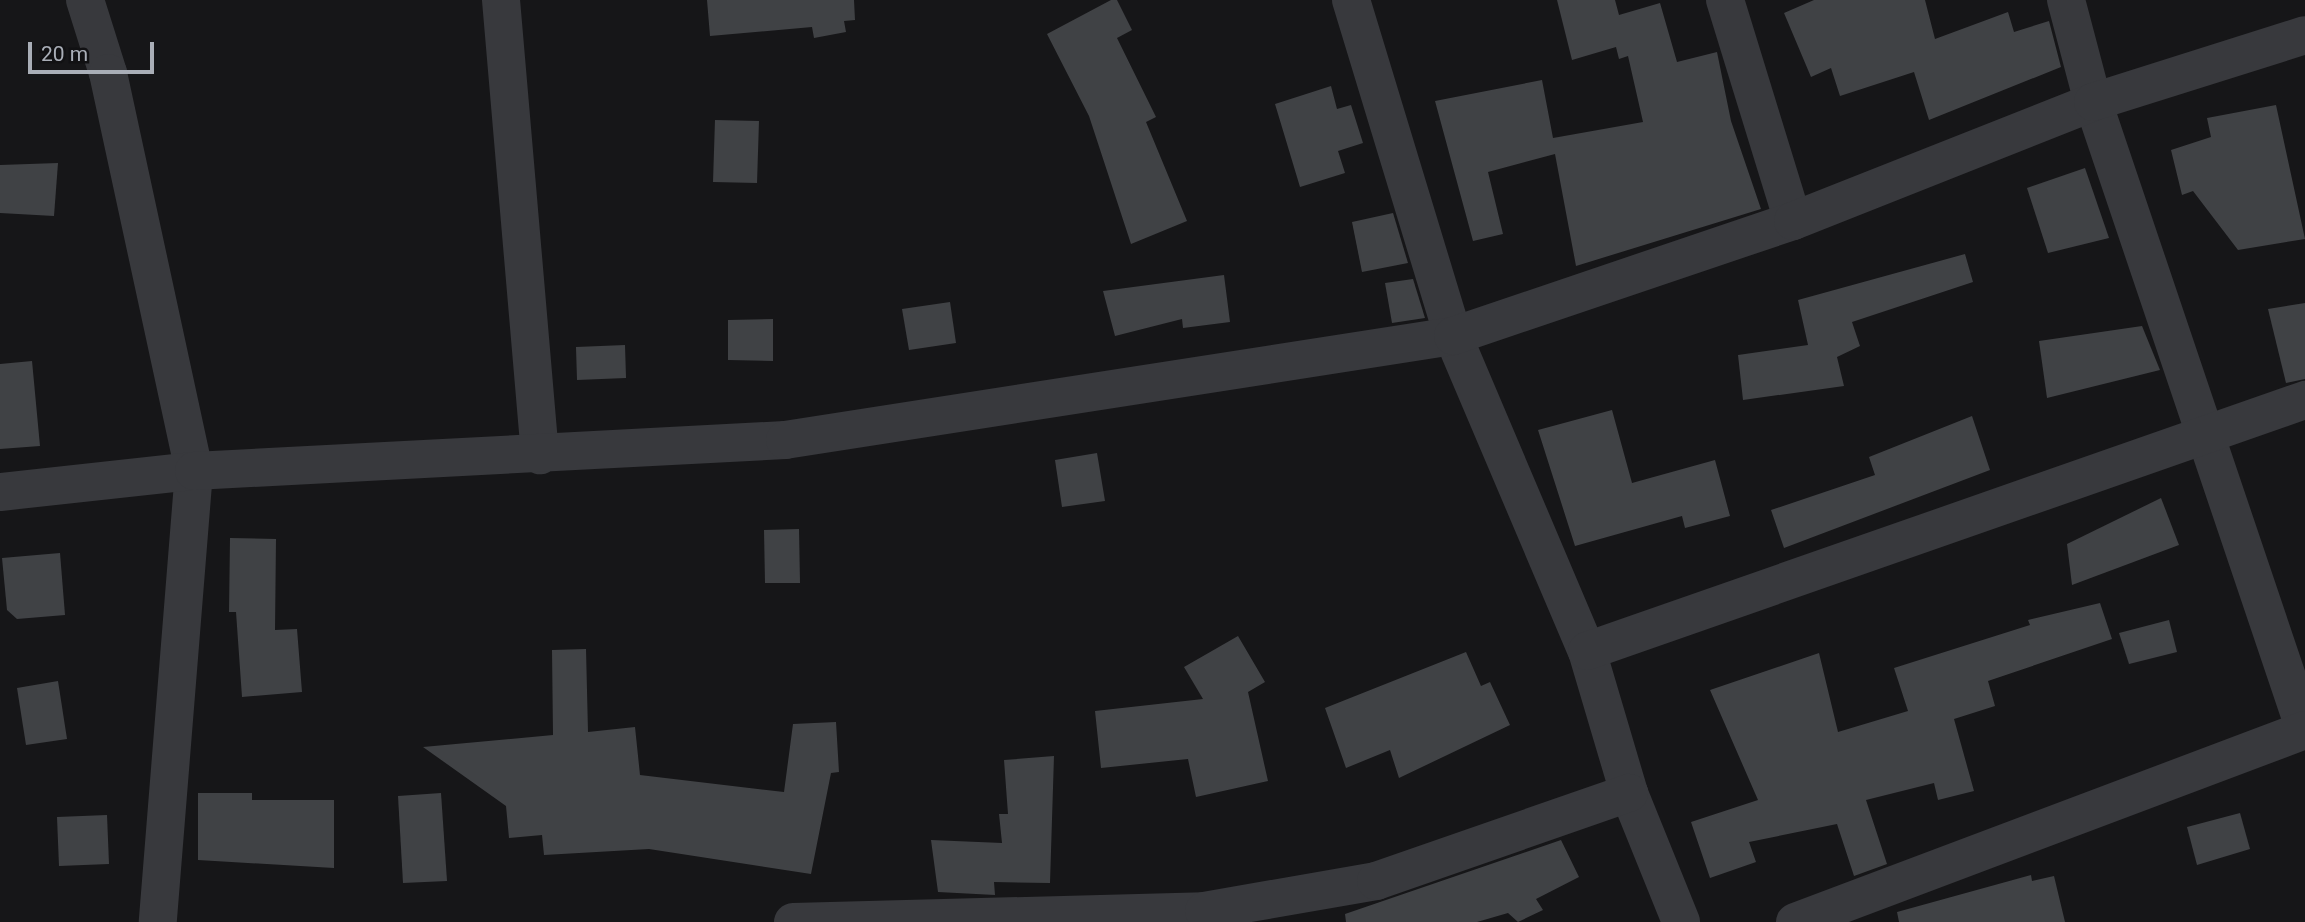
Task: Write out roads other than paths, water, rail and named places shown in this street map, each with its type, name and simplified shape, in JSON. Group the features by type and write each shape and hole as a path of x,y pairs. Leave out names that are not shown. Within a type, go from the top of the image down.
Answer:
{"street":[{"path":"85,0 108,73 194,471 158,922"},
{"path":"501,0 540,456"},
{"path":"1351,0 1453,336 1587,651 1629,793 1681,922"},
{"path":"1725,0 1793,221"},
{"path":"1796,922 2305,730 2093,102 2066,0"},
{"path":"0,492 194,471 540,456 785,440 1453,336 1793,221 2093,102 2305,35"},
{"path":"1587,651 2206,438 2305,400"},
{"path":"793,922 1204,911 1376,881 1629,793"}]}
